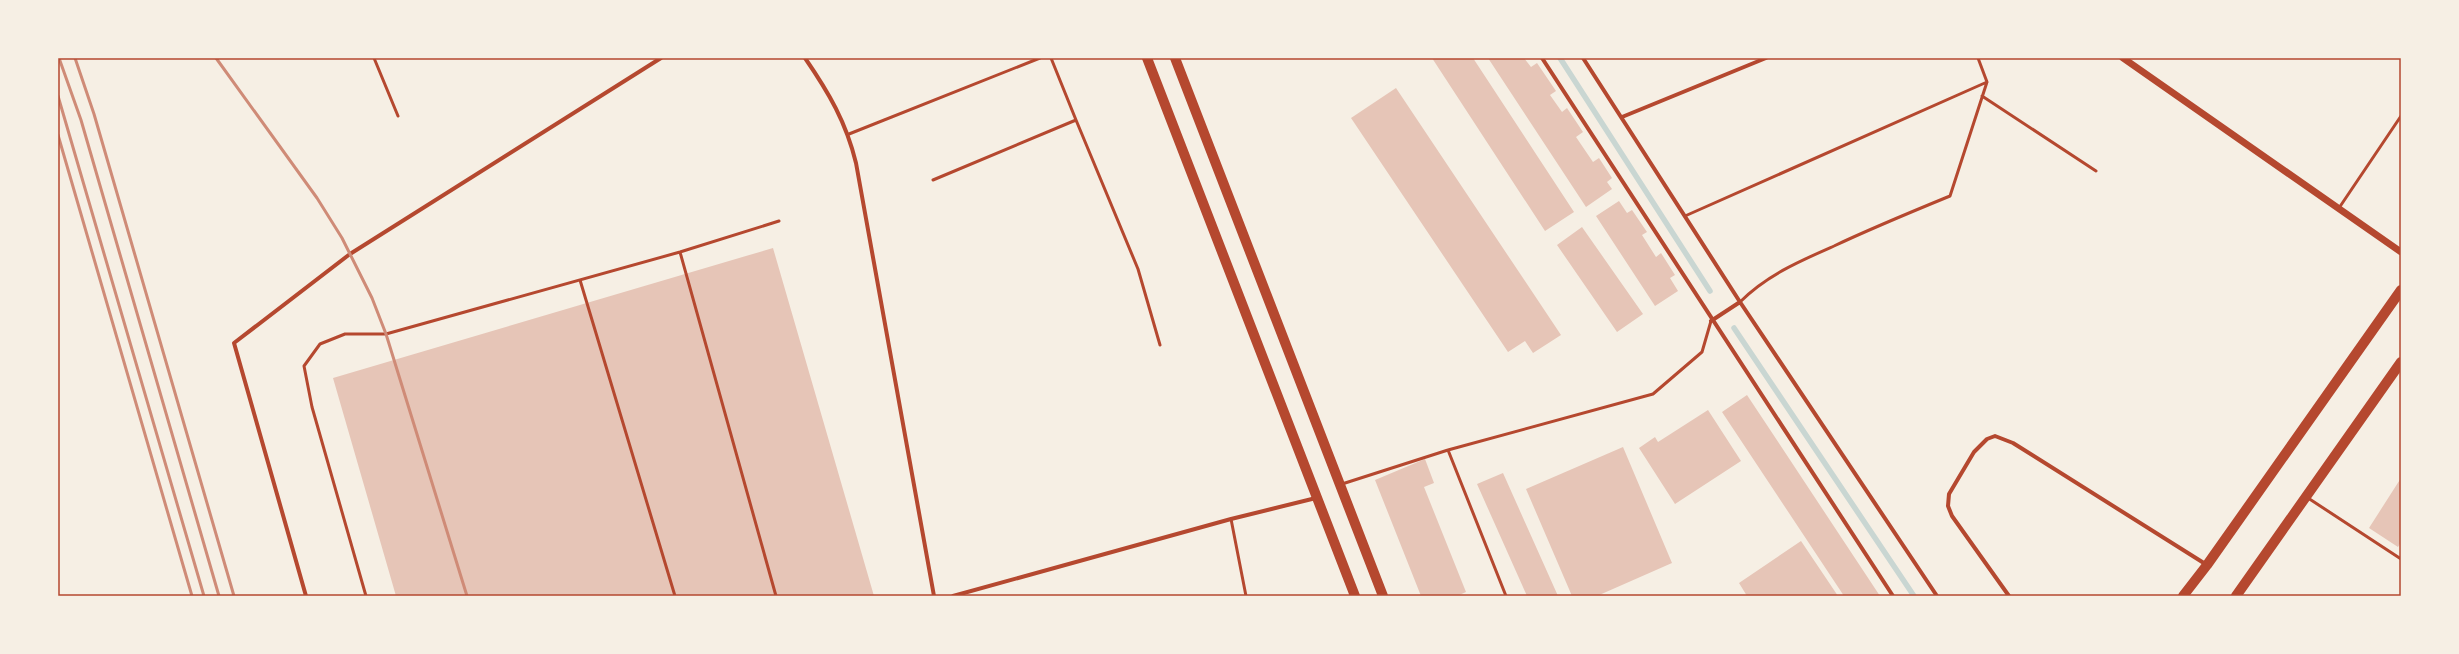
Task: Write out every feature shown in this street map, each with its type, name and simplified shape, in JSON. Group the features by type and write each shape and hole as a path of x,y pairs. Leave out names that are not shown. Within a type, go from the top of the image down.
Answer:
{"main road":[{"path":"1147,58 1355,596"},
{"path":"1175,58 1341,484 1383,596"},
{"path":"2183,596 2207,566 2401,290"},
{"path":"2236,596 2401,362"}],"street":[{"path":"306,596 234,343 350,254 661,58"},
{"path":"805,58 825,87 849,134 856,164 934,596"},
{"path":"1542,58 1711,321 1893,596"},
{"path":"1583,58 1740,302 1937,596"},
{"path":"1622,118 1754,60 1766,58"},
{"path":"2124,58 2401,252"},
{"path":"1711,321 1740,302"},
{"path":"2009,596 1952,516 1948,506 1949,494 1974,452 1987,439 1995,436 2012,443 2207,566"},
{"path":"953,596 1231,519 1317,498"}],"lane":[{"path":"374,58 398,116"},
{"path":"849,134 1040,58"},
{"path":"1051,58 1138,269 1160,345"},
{"path":"1740,302 1757,285 1785,269 1865,231 1950,196 1987,82 1978,58"},
{"path":"1685,216 1987,82"},
{"path":"1982,96 2096,171"},
{"path":"2338,209 2401,116"},
{"path":"933,180 1076,120"},
{"path":"366,596 312,407 304,366 320,344 346,334 386,334 680,252 779,221"},
{"path":"680,252 776,596"},
{"path":"580,280 675,596"},
{"path":"1341,484 1448,450 1653,394 1702,352 1711,321"},
{"path":"1448,450 1506,596"},
{"path":"2306,497 2401,559"},
{"path":"1231,519 1246,596"}],"building":[{"path":"1432,58 1473,58 1574,212 1545,231"},
{"path":"1488,58 1524,58 1531,67 1537,63 1556,91 1550,95 1562,112 1567,108 1583,132 1576,137 1593,162 1599,158 1612,178 1607,182 1612,189 1586,207"},
{"path":"1396,88 1561,335 1533,353 1525,341 1508,352 1351,118"},
{"path":"1619,201 1627,213 1632,210 1647,232 1642,235 1656,257 1661,253 1675,275 1670,278 1678,291 1655,306 1596,216"},
{"path":"1582,227 1643,314 1617,332 1557,245"},
{"path":"773,248 874,596 396,596 333,378"},
{"path":"1747,395 1880,596 1844,596 1722,412"},
{"path":"1708,410 1741,461 1675,504 1639,448 1655,437 1658,442"},
{"path":"1623,447 1672,563 1597,596 1572,596 1526,489"},
{"path":"1425,459 1434,483 1424,487 1466,592 1457,596 1421,596 1375,480"},
{"path":"1503,473 1558,596 1527,596 1477,484"},
{"path":"2401,478 2401,542 2398,547 2369,528"},
{"path":"1801,541 1838,596 1747,596 1739,583"}],"waterway":[{"path":"1560,58 1710,291"},
{"path":"1734,328 1914,596"}],"railway":[{"path":"59,58 81,120 219,596"},
{"path":"75,58 94,114 234,596"},
{"path":"216,58 317,198 342,238 372,298 386,334 467,596"},
{"path":"58,96 204,596"},
{"path":"58,135 192,596"}]}
